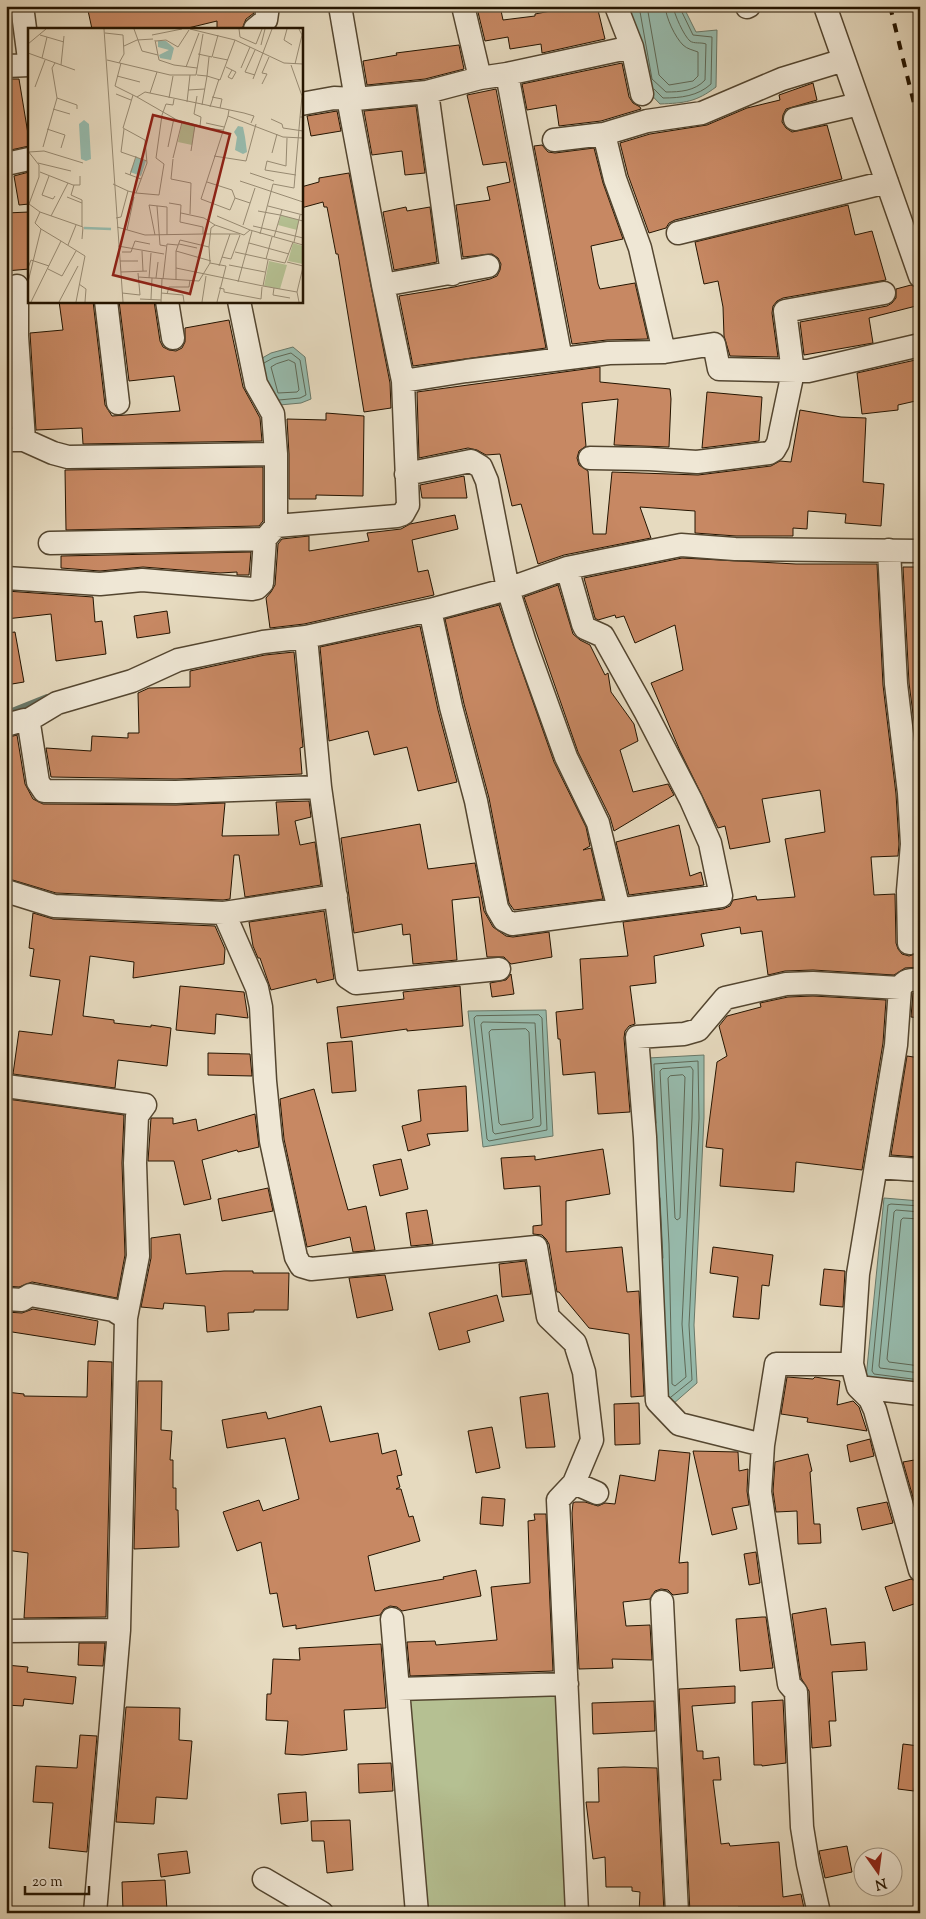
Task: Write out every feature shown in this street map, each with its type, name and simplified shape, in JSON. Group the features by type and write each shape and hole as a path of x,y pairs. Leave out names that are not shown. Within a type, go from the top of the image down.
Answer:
{"street":[{"path":"22,6 28,51"},
{"path":"256,28 266,20 268,6"},
{"path":"50,543 270,532 403,514 408,504 403,380 383,285 352,99 340,6"},
{"path":"463,6 480,78"},
{"path":"616,6 632,46 642,94"},
{"path":"825,6 920,276"},
{"path":"302,104 334,98 352,99 427,92 480,78 507,74 632,46"},
{"path":"554,140 604,134 647,121 702,112 782,78 844,60"},
{"path":"6,66 28,65"},
{"path":"507,74 561,359"},
{"path":"427,92 452,274"},
{"path":"796,119 859,104"},
{"path":"604,134 614,179 640,248 664,352"},
{"path":"6,164 28,160"},
{"path":"678,233 887,182"},
{"path":"383,285 488,266"},
{"path":"17,286 15,440 68,457 276,454"},
{"path":"590,458 697,462 768,453 774,450 778,443 793,372 785,311 884,293"},
{"path":"106,302 118,404"},
{"path":"167,302 173,338"},
{"path":"6,578 100,584 142,580 252,589 257,588 262,583 270,532 276,454 273,414 256,384 239,302"},
{"path":"403,380 610,353 664,352 714,344 719,369 808,371 920,345"},
{"path":"406,474 471,462 481,467 487,481 508,589 525,643 566,757 598,824 619,910"},
{"path":"320,787 176,792 44,791 38,782 17,723 58,703 132,681 178,660 430,610 508,589 567,568 681,545 735,549 920,551"},
{"path":"889,550 896,684 910,792 912,844 908,891 909,943"},
{"path":"430,610 451,707 476,801 497,908 504,920 512,924 721,896 710,843 691,800 603,636 585,628 567,568"},
{"path":"306,636 320,787 347,977 352,982 437,976 499,969"},
{"path":"6,891 54,906 224,913 336,896"},
{"path":"224,913 257,988 261,1007 265,1081 272,1141 296,1257 301,1266 311,1270 536,1247 548,1317 575,1343 584,1372 592,1440 574,1483 558,1500 577,1913"},
{"path":"763,1445 679,1424 657,1401 645,1137 637,1037 684,1034 698,1030 726,998 786,984 910,984 896,1045 858,1274 852,1364 858,1387 870,1399 875,1410 920,1570"},
{"path":"6,1086 146,1105 137,1116 134,1163 138,1256 126,1318 119,1630 95,1913"},
{"path":"876,1167 920,1170"},
{"path":"6,1299 22,1300 30,1295 113,1310 126,1318"},
{"path":"819,1913 802,1827 796,1692 790,1684 760,1492 763,1445 776,1364 852,1364"},
{"path":"858,1387 920,1394"},
{"path":"574,1483 597,1493"},
{"path":"662,1602 677,1913"},
{"path":"392,1619 417,1913"},
{"path":"6,1631 119,1630"},
{"path":"398,1689 567,1684"},
{"path":"264,1879 322,1913"}],"shaded area":[{"path":"567,1684 573,1913 419,1913 398,1689"}],"water":[{"path":"629,6 683,6 696,32 717,30 716,87 690,101 660,104 642,85"},
{"path":"293,347 305,357 311,399 301,403 269,406 257,361 271,353"},
{"path":"546,1010 553,1136 483,1147 468,1011"},
{"path":"704,1055 704,1118 694,1325 697,1383 673,1404 662,1399 648,1058"},
{"path":"884,1198 920,1201 920,1385 866,1378"}],"building":[{"path":"87,6 255,6 254,13 246,19 242,28 217,28 217,21 188,28 92,28"},
{"path":"500,6 503,20 535,16 535,14 581,6 597,6 605,39 542,53 541,44 510,49 508,37 485,41 477,8"},
{"path":"459,45 464,69 425,79 367,85 363,61 397,55 396,53"},
{"path":"622,63 629,97 641,109 601,121 559,126 556,105 527,110 522,84"},
{"path":"6,79 19,79 28,134 28,146 6,151"},
{"path":"813,83 817,100 786,109 782,122 792,132 827,125 842,179 675,220 669,223 666,228 649,233 628,175 620,143 650,134 707,125 747,108 780,100 779,95"},
{"path":"496,89 546,348 413,366 399,296 490,279 497,276 500,270 501,264 498,258 492,254 463,257 456,205 490,200 487,187 510,182 506,162 483,165 467,95"},
{"path":"416,106 425,173 405,175 402,151 372,155 364,111"},
{"path":"337,111 341,131 311,136 307,116"},
{"path":"542,145 548,152 555,153 594,148 603,183 623,239 591,246 598,284 600,289 635,283 648,339 607,340 572,344 534,146"},
{"path":"28,172 28,204 19,205 14,176"},
{"path":"349,173 390,383 391,408 364,412 338,254 336,254 327,207 324,207 323,202 302,208 302,187 319,182 319,178"},
{"path":"848,205 855,235 872,231 886,280 783,298 773,306 772,313 778,357 730,356 724,336 723,307 718,281 704,284 695,242"},
{"path":"406,207 407,211 430,207 437,262 394,270 383,212"},
{"path":"28,212 28,269 6,271 6,213"},
{"path":"911,285 920,289 920,305 869,318 873,343 804,355 800,322 887,306 896,298 896,289"},
{"path":"59,302 93,302 105,405 112,416 180,411 174,376 129,381 119,302 154,302 160,341 163,347 169,350 176,351 182,348 185,342 185,328 229,320 243,387 260,418 262,441 83,444 82,428 36,430 30,333 63,330"},
{"path":"920,359 920,400 898,405 898,410 862,414 857,373"},
{"path":"600,367 600,382 670,389 669,447 614,445 618,399 582,403 586,446 579,451 577,458 579,465 588,471 593,534 606,534 612,472 698,475 771,466 780,461 791,462 800,410 841,417 866,418 863,482 884,484 881,526 845,523 846,514 808,511 807,529 793,528 793,536 736,536 695,533 695,511 640,507 651,538 564,555 538,564 521,504 512,506 500,454 486,455 468,448 419,458 417,392"},
{"path":"6,372 10,427 6,427"},
{"path":"707,392 762,397 759,441 702,448"},
{"path":"326,413 364,416 363,496 316,495 316,499 289,499 287,419 326,420"},
{"path":"263,467 263,521 259,526 66,530 65,470"},
{"path":"464,476 467,498 422,498 420,485"},
{"path":"455,515 458,529 412,540 418,572 428,570 434,595 304,624 270,628 266,598 275,585 278,544 282,539 309,536 309,551 369,541 367,533 401,529 410,524"},
{"path":"251,552 249,575 237,575 237,572 220,573 143,567 100,571 61,568 61,556"},
{"path":"682,558 796,564 877,564 883,685 896,794 899,844 898,856 871,857 874,895 895,894 896,943 898,949 902,954 909,956 920,950 920,967 905,968 894,975 813,970 785,971 768,975 762,931 741,934 740,927 701,934 704,946 654,956 656,983 630,986 635,1024 629,1026 625,1031 624,1038 630,1112 598,1114 595,1072 563,1075 560,1039 558,1039 556,1012 583,1009 580,959 628,956 623,922 723,909 730,906 733,900 756,896 757,900 795,897 785,839 825,832 820,790 762,799 770,842 730,849 725,826 718,828 680,751 651,683 683,670 675,625 635,643 624,616 616,618 615,615 598,620 595,618 584,578"},
{"path":"903,567 920,567 920,767 909,683"},
{"path":"558,585 573,634 590,645 605,675 608,673 611,692 634,724 638,741 620,750 633,792 668,784 674,795 614,831 610,817 578,752 524,597"},
{"path":"6,591 93,597 95,622 102,621 106,654 56,661 51,614 6,619"},
{"path":"499,605 554,762 586,827 590,846 583,850 591,848 603,899 514,910 509,903 489,798 464,704 445,619"},
{"path":"167,611 170,633 137,638 134,616"},
{"path":"420,626 438,710 457,782 418,791 407,747 374,755 368,731 329,741 320,647"},
{"path":"15,632 24,682 6,685 6,633"},
{"path":"294,652 303,747 300,748 302,774 176,779 51,777 46,748 91,751 92,736 128,738 128,733 139,733 138,693 149,688 190,687 190,671 265,655"},
{"path":"17,735 25,784 33,799 43,804 176,805 225,803 222,836 279,835 276,802 309,801 311,817 295,821 300,845 315,842 321,885 245,897 239,855 234,855 230,899 223,900 56,893 6,878 6,738"},
{"path":"420,824 428,869 475,863 484,911 493,927 506,936 513,937 549,932 552,957 511,964 504,957 487,957 479,897 452,900 457,960 413,964 410,934 403,935 402,924 354,933 341,838"},
{"path":"679,825 690,876 701,872 704,885 629,895 616,842"},
{"path":"324,911 334,979 317,983 316,979 271,990 260,958 258,958 253,946 249,922"},
{"path":"33,913 53,919 215,926 225,949 224,964 133,978 134,962 90,956 83,1016 114,1020 114,1023 171,1028 167,1066 118,1060 115,1088 13,1074 19,1031 52,1035 60,980 30,976 34,949 29,948"},
{"path":"511,974 514,994 492,997 490,983 506,980"},
{"path":"180,986 244,992 248,1018 216,1014 215,1034 176,1030"},
{"path":"460,986 463,1026 407,1031 407,1029 341,1038 337,1007 404,999 403,992"},
{"path":"913,993 920,993 920,1018 911,1017"},
{"path":"813,996 886,1000 883,1043 862,1170 796,1162 794,1192 720,1186 723,1149 706,1147 717,1062 727,1056 719,1026 727,1016 761,1007 760,1003 788,997"},
{"path":"352,1041 356,1091 332,1093 327,1043"},
{"path":"208,1053 250,1054 252,1076 208,1075"},
{"path":"907,1056 920,1058 920,1145 918,1157 891,1155"},
{"path":"466,1086 468,1131 427,1134 430,1145 408,1151 402,1126 421,1121 418,1090"},
{"path":"314,1089 348,1210 366,1206 375,1250 353,1252 350,1237 307,1247 284,1139 280,1099"},
{"path":"7,1099 124,1115 122,1163 125,1255 117,1298 32,1282 19,1287 6,1286"},
{"path":"255,1114 259,1147 238,1152 237,1150 202,1160 211,1199 184,1205 174,1161 148,1161 151,1118 173,1118 173,1124 196,1119 198,1131"},
{"path":"603,1149 610,1194 566,1201 566,1252 622,1247 627,1292 639,1291 644,1396 631,1397 629,1334 589,1328 557,1292 549,1244 542,1235 533,1234 533,1226 542,1225 540,1186 504,1189 501,1158 535,1156 535,1160"},
{"path":"401,1159 408,1189 380,1196 373,1165"},
{"path":"268,1188 273,1211 222,1221 218,1199"},
{"path":"427,1210 433,1244 411,1246 406,1213"},
{"path":"180,1234 186,1274 224,1271 289,1273 288,1310 254,1310 254,1312 228,1313 229,1330 207,1332 205,1306 164,1303 163,1309 141,1307 151,1258 151,1238"},
{"path":"713,1247 773,1255 769,1286 762,1285 759,1319 733,1317 738,1277 710,1273"},
{"path":"525,1261 531,1294 502,1297 499,1264"},
{"path":"824,1269 845,1271 843,1307 820,1305"},
{"path":"385,1275 393,1310 357,1318 349,1278"},
{"path":"497,1295 504,1321 467,1331 470,1342 439,1350 429,1313"},
{"path":"33,1309 98,1321 95,1345 6,1331 6,1312 22,1313"},
{"path":"88,1361 112,1362 106,1617 24,1618 28,1553 6,1550 6,1486 8,1466 6,1466 6,1392 24,1394 24,1396 87,1397"},
{"path":"787,1377 813,1379 815,1377 840,1381 837,1405 853,1401 859,1407 867,1431 807,1422 808,1418 781,1414"},
{"path":"138,1381 162,1381 161,1430 172,1431 170,1460 173,1460 173,1488 176,1488 179,1547 134,1549"},
{"path":"548,1393 555,1447 526,1448 520,1397"},
{"path":"639,1403 640,1444 615,1445 614,1404"},
{"path":"321,1406 330,1442 378,1433 382,1454 396,1450 402,1475 397,1476 400,1487 396,1489 401,1489 409,1517 413,1516 420,1541 368,1556 375,1591 444,1579 443,1577 476,1570 481,1596 402,1611 397,1607 390,1606 384,1609 380,1615 296,1629 296,1625 283,1627 277,1593 270,1594 261,1542 237,1551 223,1512 259,1500 263,1511 299,1499 285,1438 227,1448 222,1420 266,1412 268,1419"},
{"path":"492,1427 500,1468 476,1473 468,1431"},
{"path":"870,1439 874,1456 850,1462 847,1445"},
{"path":"659,1450 690,1453 679,1563 688,1562 688,1593 673,1595 668,1590 661,1589 655,1591 650,1599 623,1602 626,1626 650,1625 652,1660 612,1659 613,1668 579,1669 573,1503 585,1502 598,1506 605,1503 615,1504 620,1475 655,1481"},
{"path":"693,1451 738,1452 739,1471 748,1469 747,1491 749,1505 732,1508 737,1529 712,1535"},
{"path":"808,1454 812,1471 810,1472 814,1524 820,1524 821,1543 798,1544 797,1511 776,1512 773,1491 775,1462"},
{"path":"920,1459 920,1515 918,1515 903,1462"},
{"path":"482,1497 505,1499 503,1526 480,1524"},
{"path":"887,1502 893,1523 862,1530 857,1508"},
{"path":"534,1514 546,1514 553,1671 410,1676 407,1642 435,1641 436,1645 497,1640 491,1587 530,1583 528,1521 535,1520"},
{"path":"756,1552 760,1583 749,1585 744,1554"},
{"path":"911,1579 920,1583 920,1602 893,1611 885,1587"},
{"path":"826,1608 831,1645 865,1642 867,1670 832,1672 836,1721 829,1721 831,1746 812,1748 809,1691 801,1678 792,1614"},
{"path":"766,1617 773,1668 740,1671 736,1619"},
{"path":"79,1643 105,1643 103,1666 78,1665"},
{"path":"381,1644 386,1708 344,1710 347,1750 302,1755 285,1754 288,1721 266,1720 267,1694 271,1694 273,1659 300,1660 299,1648"},
{"path":"6,1665 28,1667 27,1672 76,1677 73,1704 24,1699 23,1706 6,1705"},
{"path":"735,1686 735,1703 692,1706 697,1751 703,1751 703,1759 719,1757 721,1780 713,1780 721,1844 729,1843 730,1846 779,1842 783,1897 801,1894 805,1913 780,1913 780,1907 738,1907 738,1913 690,1913 679,1689"},
{"path":"783,1700 786,1763 754,1765 752,1702"},
{"path":"654,1701 655,1731 593,1734 592,1703"},
{"path":"126,1707 180,1708 179,1740 192,1741 187,1799 156,1797 154,1824 116,1822"},
{"path":"80,1735 97,1736 87,1852 49,1848 53,1803 33,1802 36,1766 77,1768"},
{"path":"903,1744 919,1746 914,1791 898,1789"},
{"path":"391,1763 393,1791 359,1793 358,1764"},
{"path":"598,1768 657,1768 664,1913 639,1913 640,1892 632,1891 632,1887 606,1887 605,1857 593,1859 586,1802 599,1802"},
{"path":"306,1792 308,1821 281,1824 278,1794"},
{"path":"350,1820 353,1870 327,1873 324,1841 312,1841 311,1821"},
{"path":"847,1846 852,1872 825,1878 819,1851"},
{"path":"187,1851 190,1873 161,1877 158,1854"},
{"path":"165,1880 167,1910 123,1911 122,1882"}],"waterway":[{"path":"7,713 47,697"}],"railway":[{"path":"890,6 920,128"}]}
